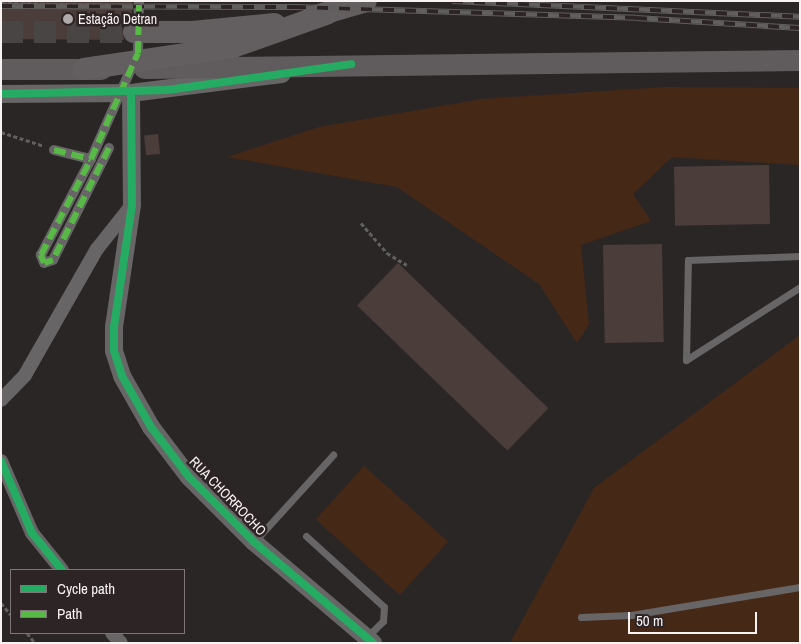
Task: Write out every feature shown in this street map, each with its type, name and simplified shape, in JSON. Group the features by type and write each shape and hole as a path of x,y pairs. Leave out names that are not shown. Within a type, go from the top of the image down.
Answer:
{"highway":[{"path":"84,69 233,47 361,3"},
{"path":"134,32 233,29 326,14"}],"main road":[{"path":"1,69 800,60"}],"street":[{"path":"109,148 53,260 44,263 41,255 91,159 138,53 137,4"},
{"path":"1,94 131,93 351,64"},
{"name":"RUA CHORROCHO","path":"131,93 132,205 114,327 114,351 122,376 151,428 189,477 254,542 370,640"},
{"path":"54,150 91,159"},
{"path":"1,400 25,375 97,248 132,205"},
{"path":"1,461 32,533 61,569"}],"lane":[{"path":"800,256 688,260 686,360 800,287"},
{"path":"254,542 333,455"},
{"path":"306,536 384,607 383,621 370,640"},
{"path":"581,617 631,616 800,587"}],"path":[{"path":"1,3 137,4"},
{"path":"1,132 54,150"},
{"path":"361,223 386,252 408,266"},
{"path":"1,602 10,614"}],"shaded area":[{"path":"666,87 800,88 800,165 672,157 633,194 651,221 581,245 589,324 577,343 539,284 397,187 227,157 319,127 482,99"},
{"path":"800,335 800,643 510,643 594,488"},
{"path":"364,466 448,542 400,595 316,520"}],"building":[{"name":"Estação Detran","path":"1,1 132,1 132,19 122,26 124,40 1,39"},
{"path":"158,134 160,154 146,155 144,135"},
{"path":"769,165 770,224 675,226 674,167"},
{"path":"662,244 664,342 605,343 603,245"},
{"path":"398,263 548,408 507,451 357,305"}],"tunnel":[{"path":"1,32 134,32"}],"railway":[{"path":"452,1 800,17"},
{"path":"1,6 295,7 636,18 800,28"}],"marked path":[{"path":"109,148 53,260 44,263 41,255 91,159 138,53 139,1"},
{"path":"54,150 91,159"}],"cycle path":[{"path":"1,94 167,90 351,64"},
{"path":"131,93 132,205 114,327 114,351 122,376 151,427 189,477 254,542 373,643"},
{"path":"1,461 32,533 61,569"}],"place":[{"name":"Estação Detran","path":"68,19"}]}
